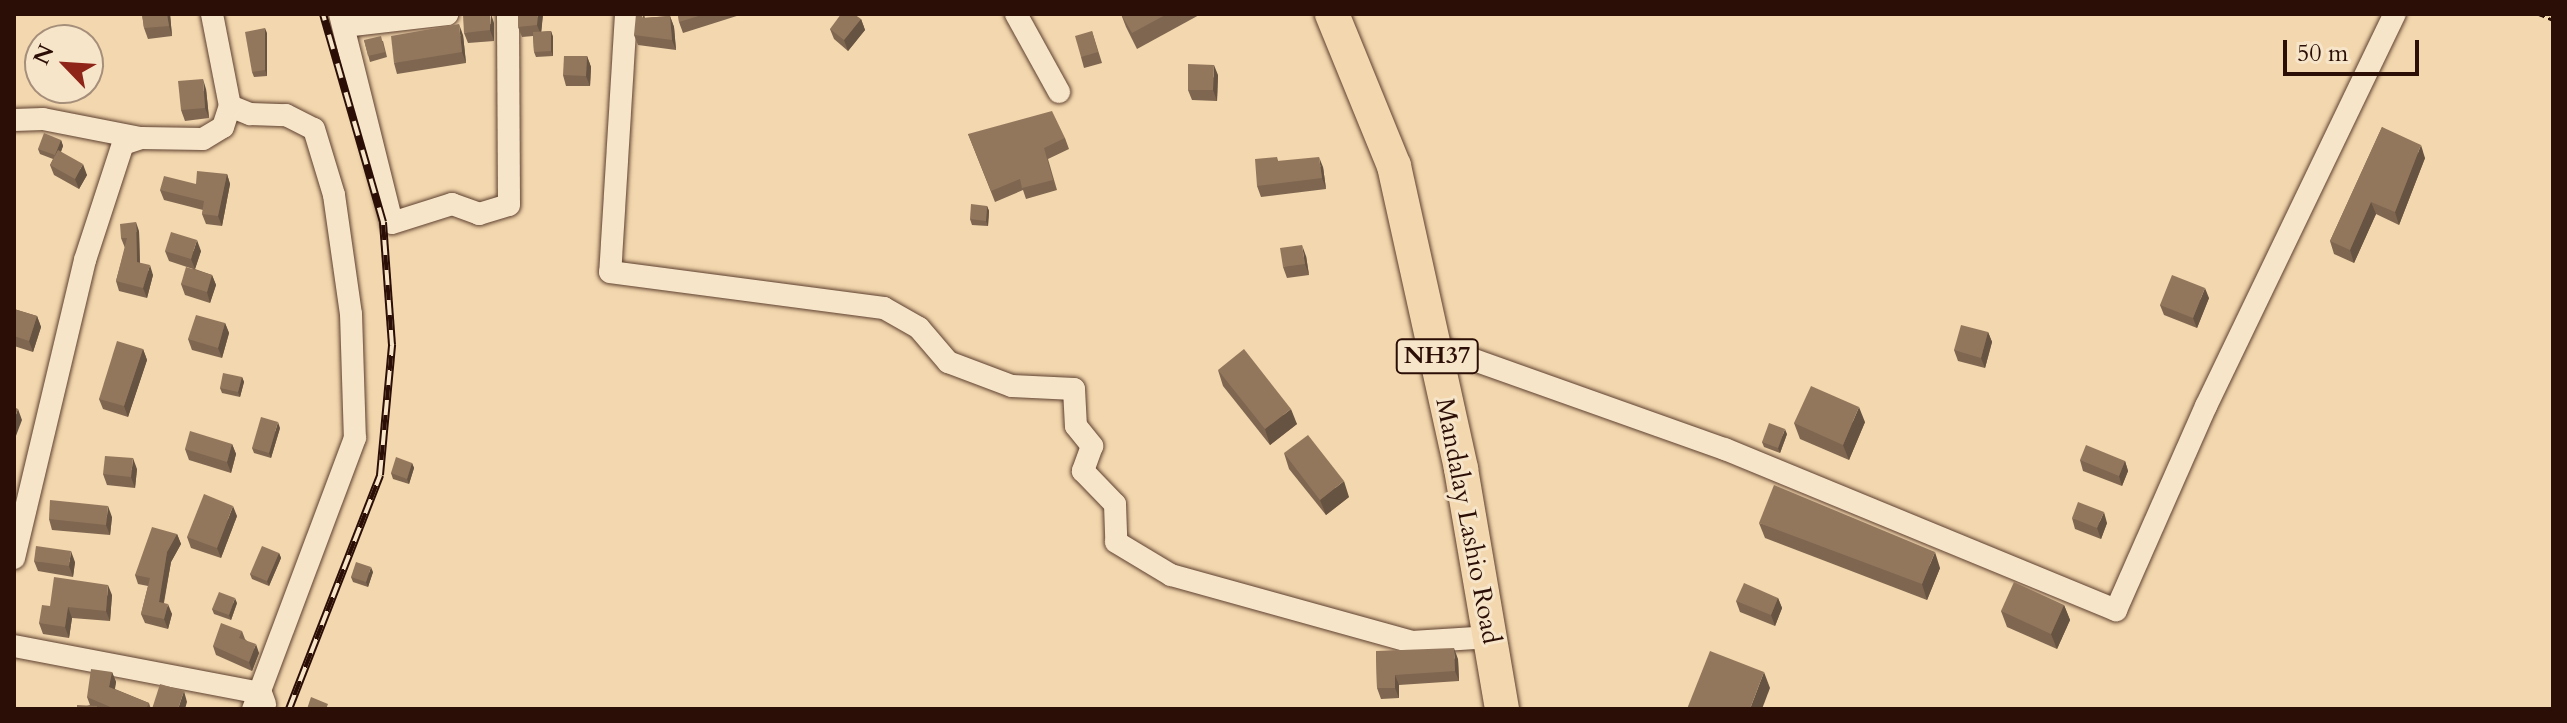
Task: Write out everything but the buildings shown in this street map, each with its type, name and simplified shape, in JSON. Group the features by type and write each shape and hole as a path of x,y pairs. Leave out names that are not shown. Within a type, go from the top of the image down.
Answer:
{"highway":[{"name":"Mandalay Lashio Road","path":"1332,14 1394,166 1435,346 1502,709"}],"street":[{"path":"14,120 43,119 141,138 203,139 223,127 230,106 212,14"},
{"path":"447,14 342,20 392,223 452,204 479,214 509,205 508,14"},
{"path":"626,14 610,272 884,308 919,328 948,362 1012,386 1074,389 1076,426 1092,446 1083,471 1115,504 1116,542 1171,575 1412,642 1491,637"},
{"path":"1016,14 1059,92"},
{"path":"1435,346 1725,449 2116,610 2206,406 2395,14"},
{"path":"14,646 260,704 355,438 351,314 334,195 314,129 286,115 250,114 230,106"},
{"path":"14,558 85,260 123,144 141,138"}],"path":[{"path":"2539,14 2553,20"}],"railway":[{"path":"289,709 380,475 392,345 383,222 323,14"}]}
